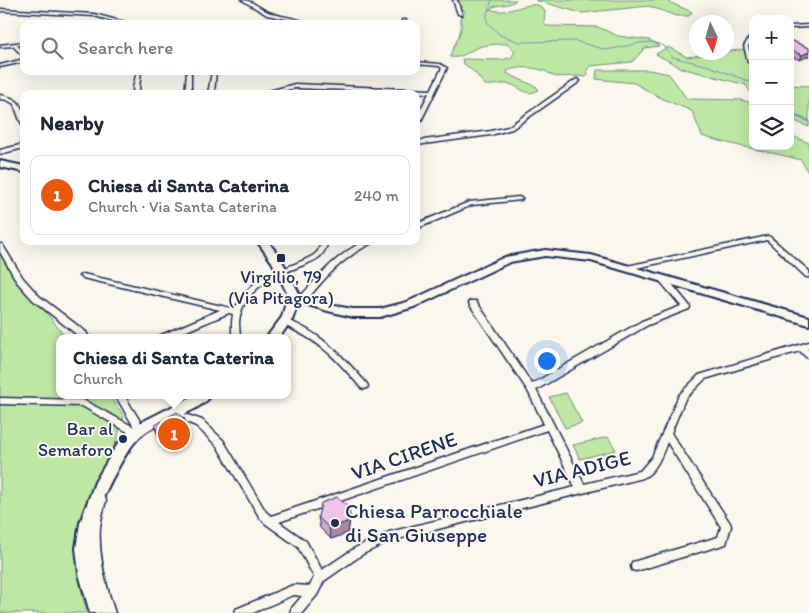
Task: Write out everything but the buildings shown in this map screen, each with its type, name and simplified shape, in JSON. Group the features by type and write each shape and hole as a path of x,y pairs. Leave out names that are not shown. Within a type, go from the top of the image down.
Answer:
{"main road":[{"path":"0,164 20,168"},
{"path":"265,245 277,261 298,298 275,334"},
{"path":"98,613 85,560 85,532 92,504 103,480 124,445 138,431 200,399"}],"street":[{"path":"244,0 269,14 298,20"},
{"path":"455,0 460,14"},
{"path":"0,10 94,15 114,20"},
{"path":"794,27 809,26"},
{"path":"749,42 746,46 750,60"},
{"path":"0,46 20,43"},
{"path":"14,44 20,52"},
{"path":"0,66 20,59"},
{"path":"420,63 440,65 445,68 420,116"},
{"path":"136,90 138,75"},
{"path":"188,90 189,75"},
{"path":"212,90 213,75"},
{"path":"420,142 491,133 510,128 577,81"},
{"path":"278,90 295,86 386,90"},
{"path":"294,90 295,86"},
{"path":"420,92 431,92"},
{"path":"0,97 11,98 18,103 20,110"},
{"path":"0,152 20,147"},
{"path":"420,225 471,203 519,199"},
{"path":"627,268 768,238 809,275"},
{"path":"236,334 238,312 242,300 254,285 268,276 309,260 320,253 323,245"},
{"path":"365,245 346,256 298,298 328,308 353,313 380,313 410,305 508,258 545,253 591,258 809,321"},
{"path":"0,246 20,280 36,298 83,334"},
{"path":"83,276 238,312"},
{"path":"531,388 645,323 686,307 663,279"},
{"path":"473,303 531,388 581,488"},
{"path":"171,334 228,310"},
{"path":"284,322 314,336 331,350 364,386"},
{"path":"805,346 809,355"},
{"name":"VIA ADIGE","path":"320,578 359,551 389,537 643,474 656,459 682,397 702,377 805,346"},
{"path":"121,399 138,431"},
{"path":"0,401 83,403 138,431"},
{"path":"173,413 199,423 220,443 263,515 302,544 320,578 313,591 295,613"},
{"name":"VIA CIRENE","path":"269,521 550,426"},
{"path":"636,566 722,540 726,526 666,434"},
{"path":"103,480 95,530 97,565 103,594 110,613"},
{"path":"240,613 292,590 313,591"}],"green space":[{"path":"458,0 516,0 510,4 490,9 496,11 538,5 545,11 544,23 546,26 598,27 618,36 649,40 659,46 645,48 632,62 590,66 586,77 555,77 543,70 527,68 516,68 507,71 508,74 537,87 538,90 530,93 509,84 485,85 463,63 462,59 502,60 512,57 515,51 507,44 493,44 479,47 458,57 450,57 460,33 460,18 465,12"},
{"path":"535,0 664,0 692,12 689,16 676,16 649,6 581,13"},
{"path":"668,47 689,57 689,60 734,60 734,51 746,49 749,64 749,90 746,85 681,68 656,54"},
{"path":"597,70 649,70 669,74 687,99 741,100 749,102 749,148 702,136 692,111 663,99 634,83 596,79"},
{"path":"794,85 809,86 809,127 794,121"},
{"path":"794,137 809,143 809,174 801,160 757,150 794,150"},
{"path":"0,253 63,334 56,334 56,399 112,399 124,416 115,445 84,506 78,526 76,548 78,570 87,613 0,613"},
{"path":"566,393 582,423 565,428 549,397"},
{"path":"608,437 616,450 580,459 573,445"}],"waterway":[{"path":"492,0 487,14 487,22 500,35 520,42 575,41 607,50 654,42 664,46 672,57 709,66 749,81"},
{"path":"794,115 809,121"}],"place":[{"name":"Virgilio, 79 (Via Pitagora)","path":"281,258"},
{"name":"Chiesa di Santa Caterina","path":"174,434"},
{"name":"Bar al Semaforo","path":"123,439"},
{"name":"Chiesa Parrocchiale di San Giuseppe","path":"335,523"}]}
